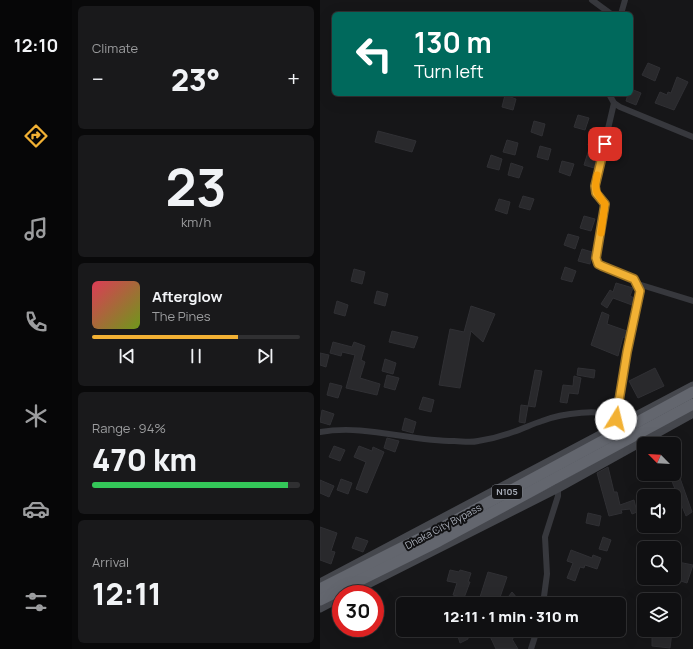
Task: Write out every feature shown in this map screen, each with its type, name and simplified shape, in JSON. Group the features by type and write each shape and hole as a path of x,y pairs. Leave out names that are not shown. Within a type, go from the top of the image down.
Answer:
{"highway":[{"name":"Dhaka City Bypass","path":"320,589 443,527 693,392"},
{"name":"N105","path":"320,600 439,541 693,404"}],"main road":[{"path":"320,583 618,421 693,386"},
{"path":"366,585 558,488 693,413"},
{"path":"320,608 332,602"}],"street":[{"path":"592,0 609,12"},
{"path":"622,12 625,0"},
{"path":"610,96 614,103 620,108 693,137"},
{"path":"320,432 340,429 376,432 441,441 476,442 512,433 543,420 580,413 604,413 618,421 627,352 640,291 638,284 634,279 598,264 596,258 605,204 596,193 595,186 614,103"},
{"path":"638,284 693,301"},
{"path":"544,597 547,574 545,537 558,496 558,488"},
{"path":"531,649 535,637"}],"building":[{"path":"648,63 660,68 655,81 642,75"},
{"path":"677,77 688,82 674,110 655,103 660,92 667,95 668,92 671,93"},
{"path":"633,90 641,93 636,105 626,101 627,96 633,96"},
{"path":"505,96 516,99 513,110 502,107"},
{"path":"578,115 589,118 585,130 574,127"},
{"path":"534,121 545,124 542,136 531,132"},
{"path":"378,131 416,141 412,152 375,142"},
{"path":"591,134 602,137 594,168 584,165 590,146 588,145"},
{"path":"507,140 518,143 515,155 503,152"},
{"path":"540,146 551,149 548,160 537,157"},
{"path":"491,155 502,159 499,170 487,167"},
{"path":"562,161 574,164 570,176 559,172"},
{"path":"511,163 523,167 519,178 508,175"},
{"path":"523,196 534,199 530,210 519,207"},
{"path":"499,199 510,202 507,214 495,210"},
{"path":"584,216 595,219 591,231 580,228"},
{"path":"568,234 579,237 575,249 564,245"},
{"path":"582,249 592,252 590,264 578,261"},
{"path":"565,267 576,271 572,282 561,279"},
{"path":"354,269 365,272 362,284 351,281"},
{"path":"616,283 633,288 630,296 634,298 632,305 613,298 607,308 601,304 610,290 613,292"},
{"path":"377,291 388,294 385,306 374,303"},
{"path":"337,301 348,305 345,316 334,313"},
{"path":"471,306 495,314 483,342 471,331 460,388 439,385 450,329 464,332"},
{"path":"602,312 609,315 607,324 627,331 625,338 623,337 618,356 591,345"},
{"path":"392,331 418,337 414,348 389,342"},
{"path":"333,342 352,347 354,342 365,346 361,360 365,362 360,378 380,384 377,395 346,388 355,355 342,352 341,356 330,353"},
{"path":"320,353 329,355 326,367 320,365"},
{"path":"385,359 396,363 393,374 382,371"},
{"path":"578,368 595,370 594,378 577,375"},
{"path":"655,368 664,386 638,398 629,381"},
{"path":"535,370 542,371 535,407 528,406"},
{"path":"387,375 399,378 395,390 384,387"},
{"path":"574,376 581,378 578,394 569,393 567,403 560,402 563,385 573,386"},
{"path":"330,383 342,386 338,398 327,395"},
{"path":"423,397 434,400 431,412 419,409"},
{"path":"521,405 528,406 525,423 519,422"},
{"path":"322,410 334,414 330,425 320,422"},
{"path":"405,418 416,422 413,433 402,430"},
{"path":"387,438 399,441 395,452 384,448"},
{"path":"334,446 345,450 340,461 329,457"},
{"path":"359,446 372,451 373,447 384,452 367,493 356,489 366,462 354,457"},
{"path":"608,467 614,492 617,492 620,505 634,500 637,512 632,514 630,509 621,510 622,513 609,516 597,473"},
{"path":"341,479 352,483 348,494 337,490"},
{"path":"320,480 334,486 329,497 320,493"},
{"path":"672,481 681,481 692,512 686,516 681,504 681,489 675,489"},
{"path":"588,513 601,516 599,526 586,523"},
{"path":"320,527 337,533 331,551 335,552 331,564 320,560"},
{"path":"356,537 368,541 363,552 352,548"},
{"path":"603,537 611,540 607,551 599,549"},
{"path":"571,550 592,558 593,555 601,558 597,569 585,565 584,568 580,567 575,581 567,578 573,563 567,561"},
{"path":"681,563 693,565 687,583 681,581"},
{"path":"450,570 459,572 460,570 471,573 468,582 470,582 464,597 453,595 457,583 447,581"},
{"path":"488,572 507,577 500,597 480,597"},
{"path":"512,592 516,597 508,597"},
{"path":"458,637 468,637 468,639 460,643"},
{"path":"490,637 515,637 512,639 518,649 496,649"},
{"path":"652,637 671,637 670,648 652,646"}],"slow traffic":[{"path":"597,175 595,186 596,193 605,204 601,233"}],"route":[{"path":"605,144 595,186 596,193 605,204 599,249 596,258 598,264 634,279 638,284 640,291 627,352 616,419"}]}
